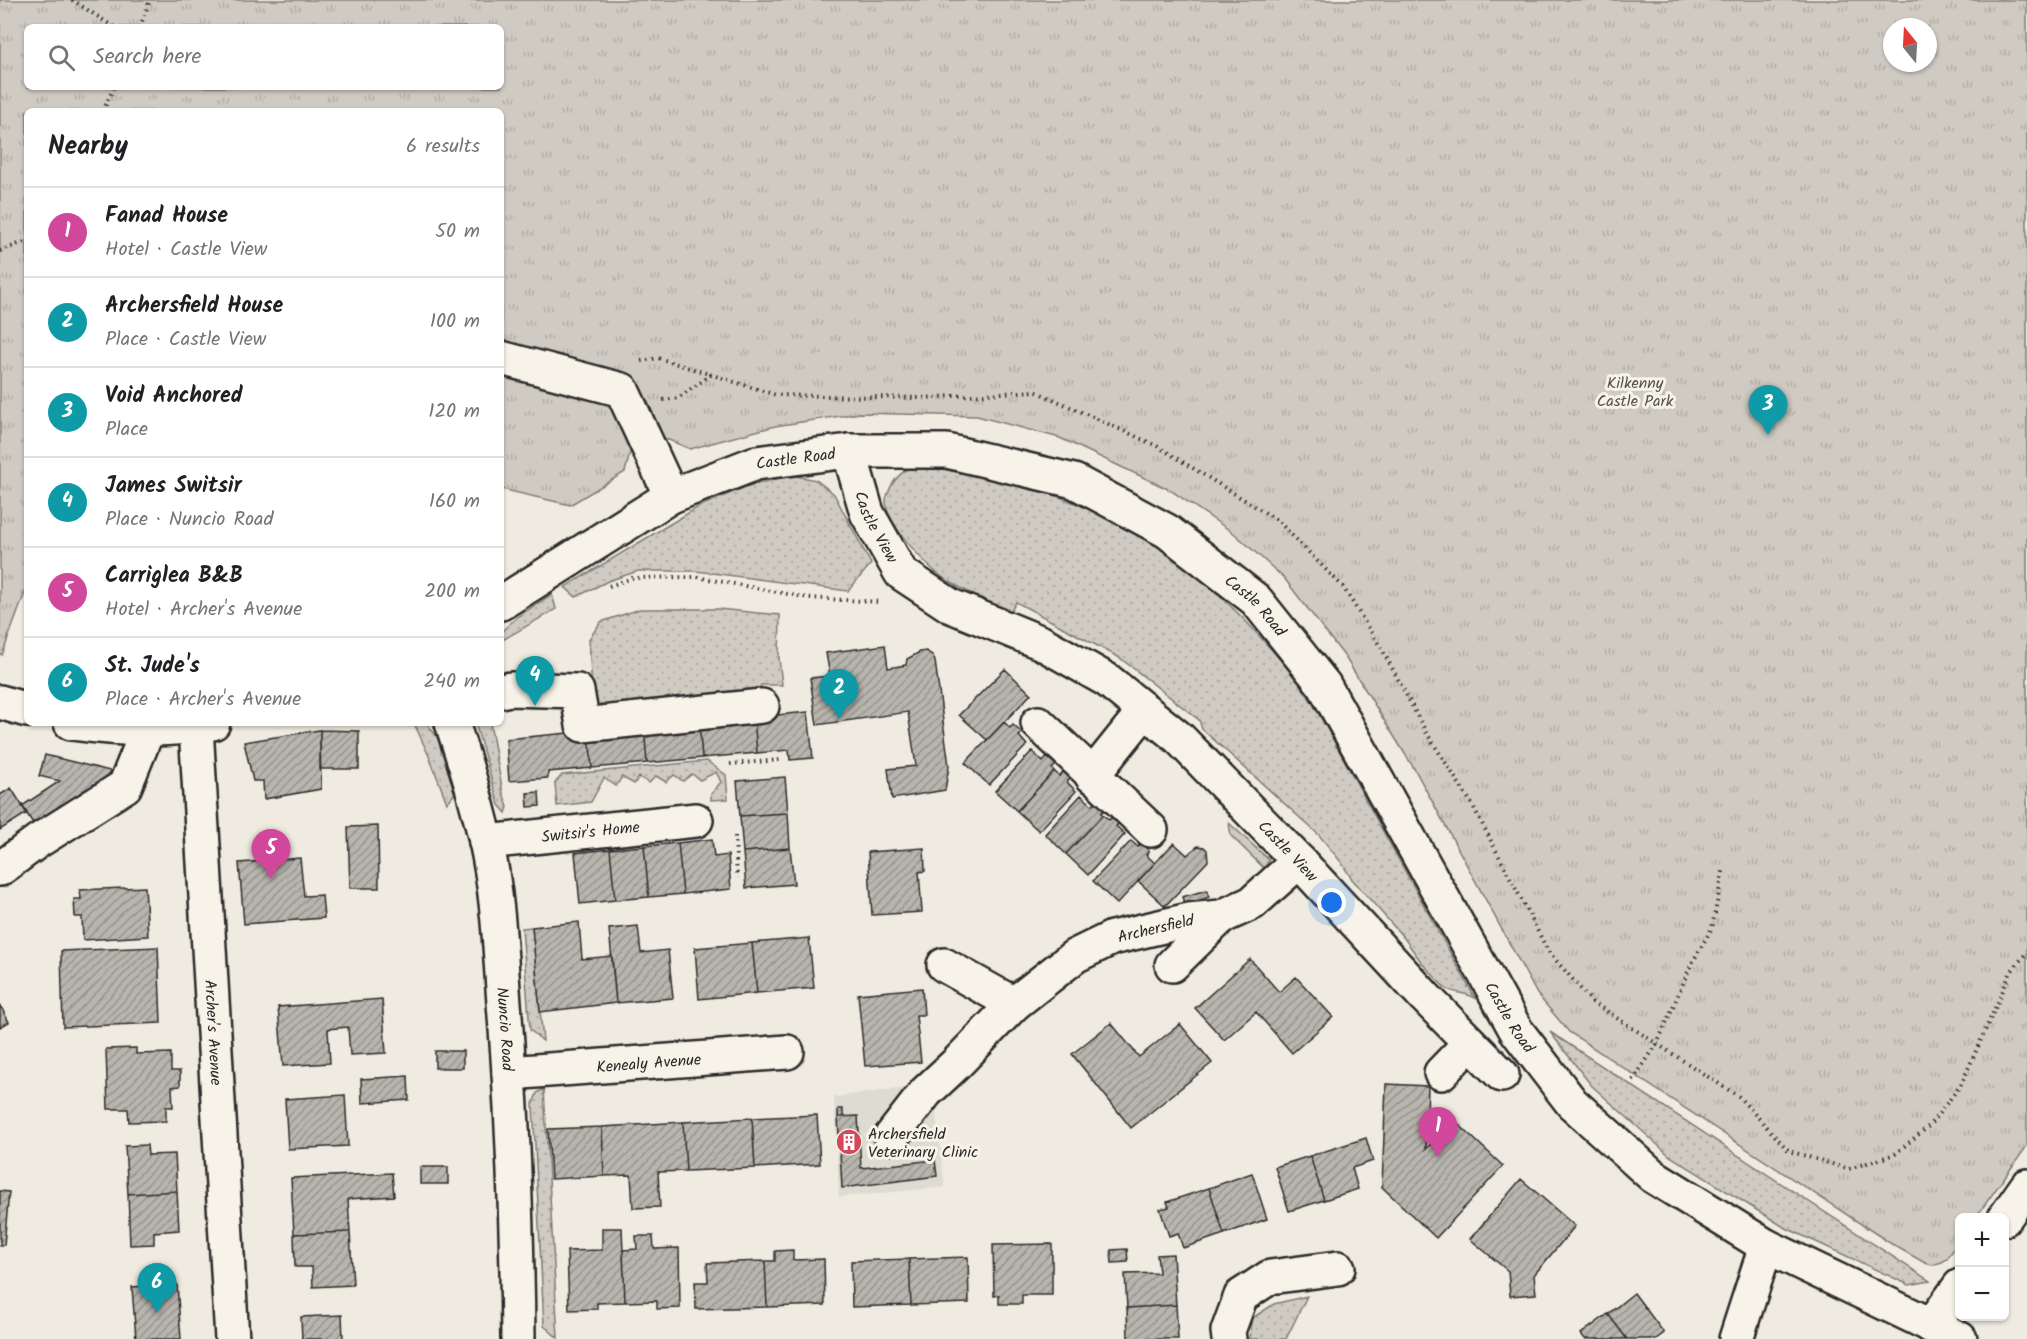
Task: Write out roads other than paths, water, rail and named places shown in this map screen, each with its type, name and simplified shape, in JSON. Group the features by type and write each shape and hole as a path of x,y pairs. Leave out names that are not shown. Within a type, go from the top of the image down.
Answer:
{"street":[{"path":"504,359 622,390 671,496"},
{"name":"Castle Road","path":"504,601 671,496 756,463 849,451 947,451 1074,481 1167,531 1256,600 1324,685 1516,1030 1572,1103 1653,1176 1766,1246 1946,1332"},
{"name":"Castle View","path":"849,451 867,513 901,573 951,606 1042,643 1107,680 1179,738 1502,1075"},
{"path":"504,690 577,691 583,725 762,706"},
{"path":"0,702 24,709"},
{"path":"1092,776 1145,710"},
{"path":"1038,723 1151,830"},
{"path":"110,726 148,729 190,726"},
{"name":"Archer's Avenue","path":"204,726 232,1339"},
{"name":"Nuncio Road","path":"453,726 486,842 496,906 509,1072 517,1236 518,1339"},
{"path":"0,869 38,841 125,786 148,729"},
{"name":"Switsir's Home","path":"486,842 696,820"},
{"name":"Archersfield","path":"891,1137 926,1092 1014,1004 1075,956 1112,938 1189,920 1221,917 1252,903 1299,861"},
{"path":"1172,965 1221,917"},
{"path":"944,965 1014,1004"},
{"path":"1441,1073 1470,1043"},
{"name":"Kenealy Avenue","path":"509,1072 787,1052"},
{"path":"2008,1213 2027,1186"},
{"path":"1736,1339 1766,1246"},
{"path":"1229,1339 1228,1332 1241,1296 1270,1277 1338,1268"},
{"path":"1946,1332 1955,1300"}],"place":[{"name":"Void Anchored","path":"1768,435"},
{"name":"James Switsir","path":"535,706"},
{"name":"Archersfield House","path":"839,719"},
{"name":"Carriglea B&B","path":"271,879"},
{"name":"Archersfield Veterinary Clinic","path":"849,1142"},
{"name":"Fanad House","path":"1438,1157"},
{"name":"St. Jude's","path":"157,1313"}],"park label":[{"name":"Kilkenny Castle Park","path":"1635,391"}]}
